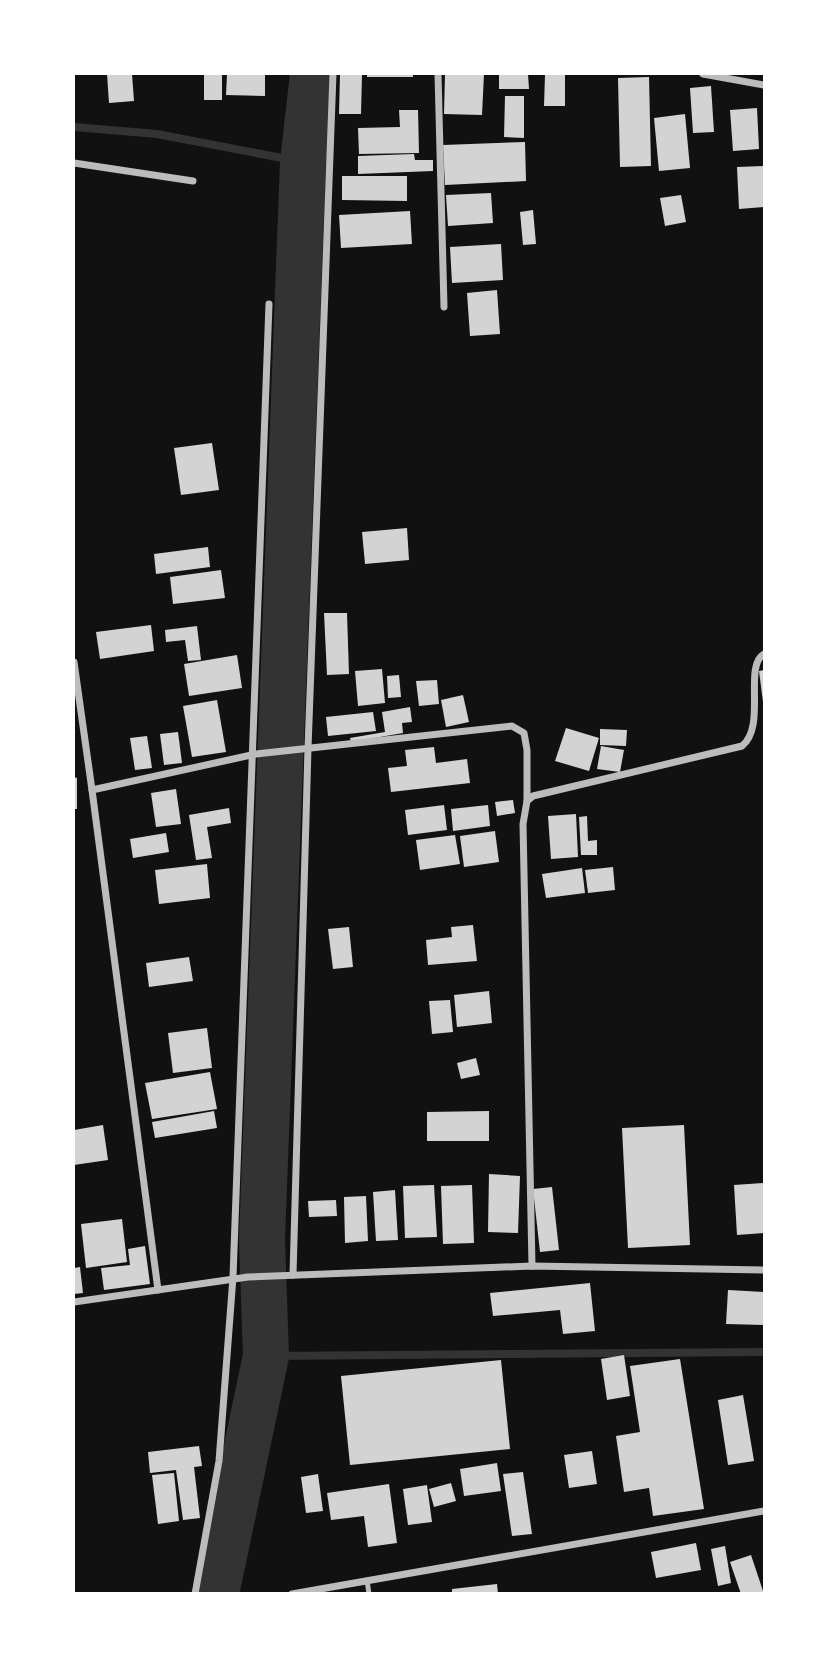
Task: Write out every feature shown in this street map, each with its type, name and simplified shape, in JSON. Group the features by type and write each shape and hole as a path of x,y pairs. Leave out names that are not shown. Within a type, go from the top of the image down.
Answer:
{"street":[{"path":"293,1275 308,748 333,74"},
{"path":"438,74 444,307"},
{"path":"703,74 765,85"},
{"path":"74,163 193,181"},
{"path":"195,1594 219,1461 233,1277 269,304"},
{"path":"527,801 533,796 743,746 753,733 757,664 765,654"},
{"path":"74,662 158,1290"},
{"path":"92,790 253,755 296,749 512,726 524,733 527,750 527,801 523,824 532,1266"},
{"path":"74,1302 233,1277 532,1266 765,1270"},
{"path":"294,1593 765,1511"}],"lane":[{"path":"367,1580 369,1594"}],"building":[{"path":"107,74 132,74 134,101 109,103"},
{"path":"204,74 222,74 222,100 204,100"},
{"path":"227,74 265,74 265,96 226,95"},
{"path":"340,74 362,74 361,114 339,114"},
{"path":"367,74 413,74 413,77 367,77"},
{"path":"445,74 484,74 482,115 444,114"},
{"path":"499,74 528,74 529,89 499,89"},
{"path":"545,74 565,74 565,106 544,106"},
{"path":"649,77 651,166 620,167 618,78"},
{"path":"711,86 714,132 693,133 690,88"},
{"path":"505,96 524,96 524,138 504,137"},
{"path":"757,108 759,149 733,151 730,110"},
{"path":"399,110 418,110 419,153 359,154 358,128 400,127"},
{"path":"685,114 690,168 659,171 654,118"},
{"path":"525,142 526,181 445,185 443,145"},
{"path":"414,154 415,160 433,160 433,171 358,174 358,156"},
{"path":"763,166 764,207 739,209 737,167"},
{"path":"342,176 407,176 407,201 342,200"},
{"path":"491,193 493,223 448,226 446,195"},
{"path":"681,195 686,222 665,226 660,198"},
{"path":"533,210 536,244 523,245 520,212"},
{"path":"410,211 412,244 341,248 339,215"},
{"path":"501,244 503,280 452,283 450,247"},
{"path":"497,290 500,334 470,336 467,293"},
{"path":"212,443 219,490 181,495 174,448"},
{"path":"407,528 409,560 365,564 362,532"},
{"path":"208,547 210,567 156,574 154,554"},
{"path":"221,570 225,598 173,604 170,577"},
{"path":"324,613 347,613 349,674 327,675"},
{"path":"151,625 154,651 100,659 96,632"},
{"path":"197,626 201,660 188,661 185,640 166,642 165,630"},
{"path":"237,655 242,688 189,696 184,664"},
{"path":"382,669 385,703 358,706 355,671"},
{"path":"764,670 764,702 763,702 759,671"},
{"path":"399,675 401,697 388,698 387,676"},
{"path":"437,680 439,704 419,706 416,681"},
{"path":"463,695 469,722 446,727 441,700"},
{"path":"217,700 226,752 192,757 183,706"},
{"path":"410,707 412,722 402,723 403,733 351,742 350,738 385,732 382,712"},
{"path":"373,712 376,731 328,736 326,717"},
{"path":"566,728 599,738 589,771 555,761"},
{"path":"600,729 627,730 626,746 600,745"},
{"path":"178,732 182,763 164,765 160,734"},
{"path":"147,736 152,768 135,770 130,738"},
{"path":"601,746 624,750 620,772 597,769"},
{"path":"434,747 436,763 467,759 470,783 391,792 388,768 407,766 405,750"},
{"path":"74,777 77,778 77,809 74,809"},
{"path":"176,789 181,824 156,827 151,793"},
{"path":"513,800 515,813 497,816 495,802"},
{"path":"444,805 447,830 408,835 405,810"},
{"path":"488,805 490,826 453,831 451,809"},
{"path":"229,808 231,823 207,827 212,858 196,860 189,815"},
{"path":"576,814 578,857 551,859 548,816"},
{"path":"587,816 588,841 597,840 597,855 581,855 579,817"},
{"path":"495,831 499,862 464,867 460,836"},
{"path":"166,833 169,852 133,858 130,839"},
{"path":"455,835 460,864 420,870 416,840"},
{"path":"207,864 210,898 159,904 155,870"},
{"path":"613,867 615,890 588,893 585,870"},
{"path":"582,868 585,893 546,898 542,874"},
{"path":"473,925 477,961 428,965 426,940 452,937 451,927"},
{"path":"349,927 353,967 333,969 328,929"},
{"path":"189,957 193,981 149,987 146,963"},
{"path":"489,991 492,1023 457,1027 454,995"},
{"path":"450,1000 453,1032 432,1034 429,1001"},
{"path":"207,1028 212,1068 173,1073 168,1033"},
{"path":"476,1058 480,1075 461,1079 457,1063"},
{"path":"210,1072 217,1109 152,1119 145,1083"},
{"path":"214,1111 217,1128 155,1138 152,1122"},
{"path":"489,1111 489,1141 427,1141 427,1112"},
{"path":"103,1125 108,1160 74,1165 74,1130"},
{"path":"684,1125 690,1245 628,1248 622,1128"},
{"path":"489,1174 520,1176 518,1233 488,1232"},
{"path":"763,1183 764,1233 737,1235 734,1185"},
{"path":"434,1185 437,1237 405,1238 403,1186"},
{"path":"472,1185 474,1243 443,1244 441,1186"},
{"path":"552,1187 559,1250 540,1252 533,1189"},
{"path":"395,1190 398,1240 376,1241 373,1192"},
{"path":"366,1196 368,1241 345,1243 344,1197"},
{"path":"336,1200 337,1216 309,1217 308,1201"},
{"path":"122,1219 127,1262 86,1268 81,1224"},
{"path":"145,1246 150,1284 104,1290 101,1268 130,1265 128,1249"},
{"path":"80,1267 83,1293 74,1294 74,1268"},
{"path":"590,1283 595,1331 563,1334 560,1310 493,1316 490,1293"},
{"path":"728,1290 764,1292 764,1325 726,1324"},
{"path":"624,1355 630,1396 607,1400 601,1359"},
{"path":"680,1359 704,1509 653,1516 649,1488 624,1492 616,1436 640,1432 630,1366"},
{"path":"501,1360 510,1449 350,1465 341,1376"},
{"path":"743,1395 754,1461 728,1465 718,1400"},
{"path":"199,1446 202,1466 194,1467 200,1518 183,1520 176,1470 150,1473 148,1452"},
{"path":"592,1451 597,1484 569,1488 564,1455"},
{"path":"497,1463 501,1491 464,1496 460,1469"},
{"path":"523,1472 532,1534 512,1536 503,1474"},
{"path":"174,1473 179,1521 158,1524 152,1475"},
{"path":"318,1474 323,1511 306,1513 301,1477"},
{"path":"451,1483 456,1501 434,1507 429,1489"},
{"path":"389,1484 397,1543 368,1547 364,1516 331,1520 327,1493"},
{"path":"427,1485 432,1522 408,1525 403,1489"},
{"path":"696,1543 701,1570 656,1578 651,1552"},
{"path":"725,1546 731,1583 718,1586 711,1549"},
{"path":"751,1555 764,1594 741,1594 730,1562"},
{"path":"497,1584 498,1594 452,1594 452,1589"}],"waterway":[{"path":"216,1594 266,1356 262,1239 303,162 313,74"},
{"path":"74,127 157,134 303,162"},
{"path":"266,1356 764,1352"}]}
